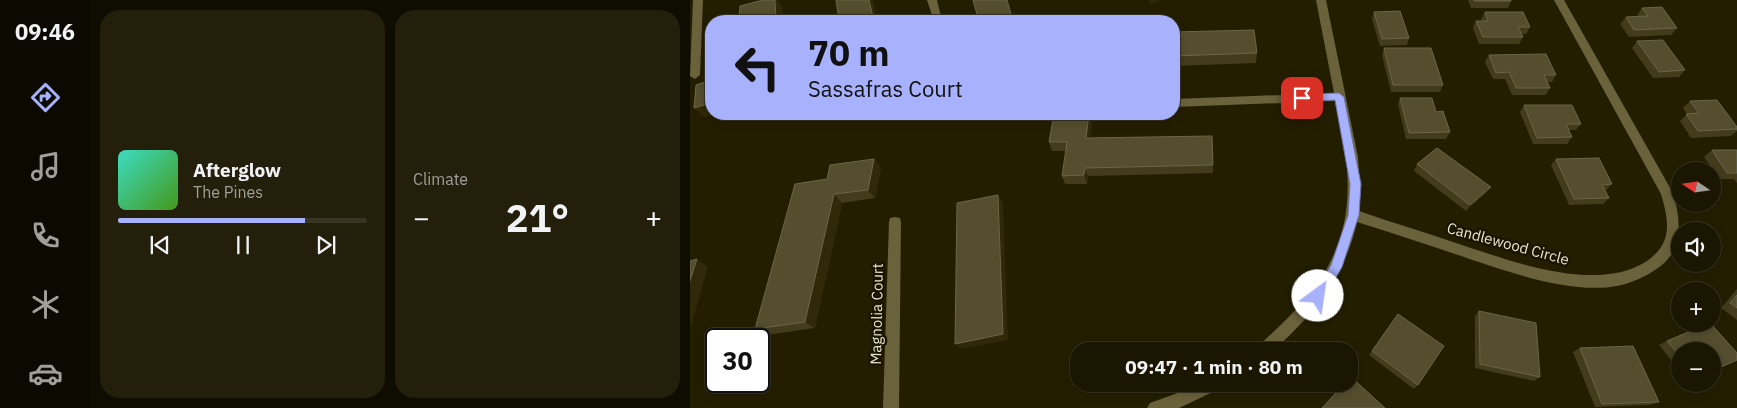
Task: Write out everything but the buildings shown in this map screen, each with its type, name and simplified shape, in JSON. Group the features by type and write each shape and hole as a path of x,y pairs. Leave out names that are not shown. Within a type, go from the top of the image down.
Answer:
{"street":[{"path":"695,75 698,0"},
{"path":"932,0 936,15"},
{"path":"1274,342 1294,325 1318,296 1336,267 1353,215 1355,184 1321,0"},
{"name":"Candlewood Circle","path":"1353,215 1500,262 1560,277 1590,281 1617,280 1639,275 1655,265 1668,251 1674,234 1674,214 1668,193 1559,0"},
{"path":"1180,103 1339,97"},
{"name":"Magnolia Court","path":"891,408 895,222"},
{"path":"1155,408 1199,392"}],"route":[{"path":"1302,98 1339,97 1352,157 1355,184 1353,215 1347,238 1336,267 1318,296"}]}
